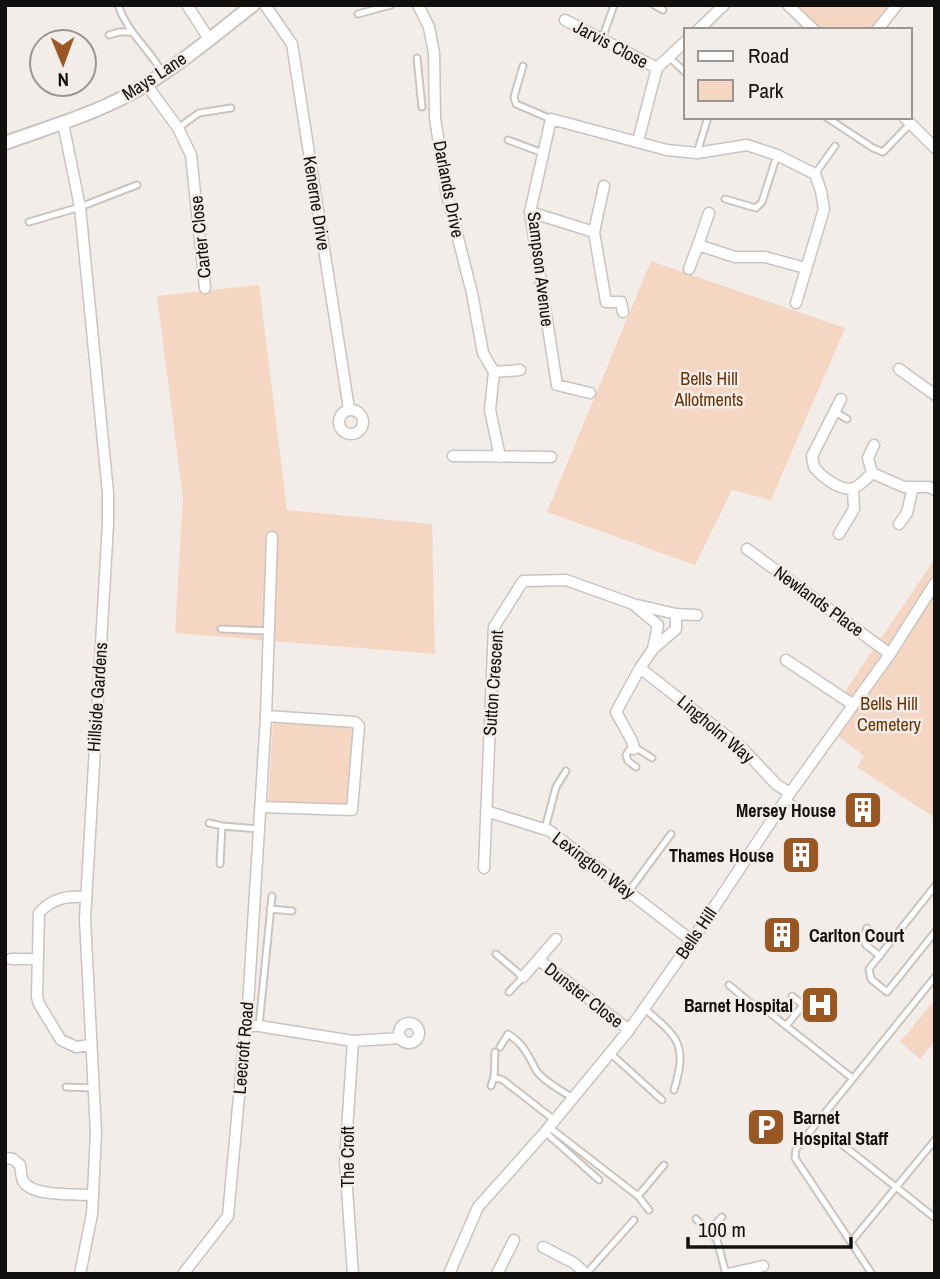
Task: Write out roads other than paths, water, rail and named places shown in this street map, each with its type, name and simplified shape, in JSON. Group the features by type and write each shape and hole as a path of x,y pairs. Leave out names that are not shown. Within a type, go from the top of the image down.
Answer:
{"street":[{"path":"187,5 209,39"},
{"name":"Mays Lane","path":"5,142 107,105 146,84 253,5"},
{"name":"Kenerne Drive","path":"265,5 288,34 293,47 349,409"},
{"name":"Darlands Drive","path":"418,5 429,27 434,53 435,118 447,195 472,293 483,353 494,372"},
{"path":"700,28 724,5"},
{"path":"788,5 812,28"},
{"path":"879,28 897,5"},
{"name":"Jarvis Close","path":"565,20 657,68"},
{"path":"638,141 657,68 684,43"},
{"name":"Carter Close","path":"146,84 178,128 191,155 205,288"},
{"path":"551,119 667,150 698,153 747,145 777,155 815,174 824,209 796,303"},
{"name":"Sampson Avenue","path":"551,119 530,212 556,385 590,393"},
{"path":"907,120 935,148"},
{"name":"Hillside Gardens","path":"62,122 79,207 106,455 108,524 86,897 90,1045 94,1088 93,1195 88,1241 79,1274"},
{"path":"604,186 594,232 606,303 621,302 622,312"},
{"path":"530,212 594,232"},
{"path":"690,269 709,213"},
{"path":"698,245 735,257 765,257 805,268"},
{"path":"899,369 935,395"},
{"path":"500,457 489,410 494,372 520,370"},
{"path":"841,399 812,456 812,462 818,471 837,485 853,488 872,473"},
{"path":"872,473 868,458 874,445"},
{"path":"453,456 551,457"},
{"path":"872,473 904,487 929,487 935,490"},
{"path":"899,524 907,513 913,487"},
{"path":"839,534 855,509 853,488"},
{"name":"Leecroft Road","path":"254,1026 247,1022 267,716 272,537"},
{"name":"Newlands Place","path":"747,548 890,654"},
{"name":"Sutton Crescent","path":"484,868 494,627 523,581 566,580 633,604 658,625 653,649"},
{"name":"Bells Hill","path":"449,1274 478,1207 629,1030 788,796 890,654 935,583"},
{"path":"633,604 676,614 697,615"},
{"path":"630,752 632,741 616,712 653,649 676,629 676,614"},
{"path":"786,660 852,704"},
{"name":"Lingholm Way","path":"640,668 742,748 788,796"},
{"path":"261,807 352,810 359,726 355,722 267,716"},
{"name":"Lexington Way","path":"486,811 550,831 692,941"},
{"path":"86,897 60,898 50,902 39,913 37,997 61,1040 76,1047 90,1045"},
{"path":"523,977 556,939"},
{"path":"11,958 38,959"},
{"name":"Dunster Close","path":"539,960 629,1030"},
{"path":"254,1026 353,1041 401,1038"},
{"name":"Leecroft Road","path":"183,1274 228,1216 245,1031 254,1026"},
{"name":"The Croft","path":"353,1041 345,1160 353,1274"},
{"path":"5,1158 20,1165 23,1181 30,1189 93,1195"},
{"path":"497,1274 514,1240"},
{"path":"543,1247 574,1263 586,1274"},
{"path":"727,1274 763,1266"}],"lane":[{"path":"118,5 130,32 163,73"},
{"path":"358,14 391,5"},
{"path":"602,39 614,5"},
{"path":"654,5 663,10"},
{"path":"109,35 130,32"},
{"path":"669,57 684,71"},
{"path":"417,58 422,107"},
{"path":"523,66 514,97 516,104 551,119"},
{"path":"419,78 435,76"},
{"path":"178,128 199,113 232,108"},
{"path":"698,153 707,119"},
{"path":"829,119 883,152 907,120"},
{"path":"508,140 543,153"},
{"path":"815,174 835,146"},
{"path":"726,199 756,208 762,202 777,155"},
{"path":"29,222 79,207 136,185"},
{"path":"834,412 847,419"},
{"path":"220,629 269,631"},
{"path":"621,764 630,752 638,750 652,758"},
{"path":"630,752 628,761 636,767"},
{"path":"545,829 556,787 566,771"},
{"path":"788,796 805,813"},
{"path":"209,823 260,829"},
{"path":"220,864 222,825"},
{"path":"629,891 671,834"},
{"path":"935,886 869,969 871,979 887,992 935,932"},
{"path":"254,1026 272,896"},
{"path":"270,909 292,911"},
{"path":"867,928 863,938 866,945 880,956"},
{"path":"496,954 523,977 509,992"},
{"path":"872,1274 795,1158 796,1149 935,978"},
{"path":"729,985 754,1006 766,1010 852,1078"},
{"path":"786,1026 803,1005 792,996"},
{"path":"644,1008 672,1032 681,1048 681,1067 674,1090"},
{"path":"491,1086 498,1049 508,1034 515,1038 533,1061 537,1071 573,1098"},
{"path":"610,1053 662,1100"},
{"path":"494,1077 503,1080 599,1180"},
{"path":"66,1087 94,1088"},
{"path":"549,1126 638,1196 649,1210"},
{"path":"834,1138 935,1219"},
{"path":"851,1242 935,1140"},
{"path":"638,1196 664,1166"},
{"path":"709,1231 722,1217"},
{"path":"696,1219 717,1240 727,1274"},
{"path":"586,1274 634,1220"}],"place":[{"name":"Mersey House","path":"863,810"},
{"name":"Thames House","path":"801,855"},
{"name":"Carlton Court","path":"782,935"},
{"name":"Barnet Hospital","path":"820,1005"},
{"name":"Barnet Hospital Staff","path":"766,1127"}],"park label":[{"name":"Bells Hill Allotments","path":"709,388"},
{"name":"Bells Hill Cemetery","path":"889,713"}]}
